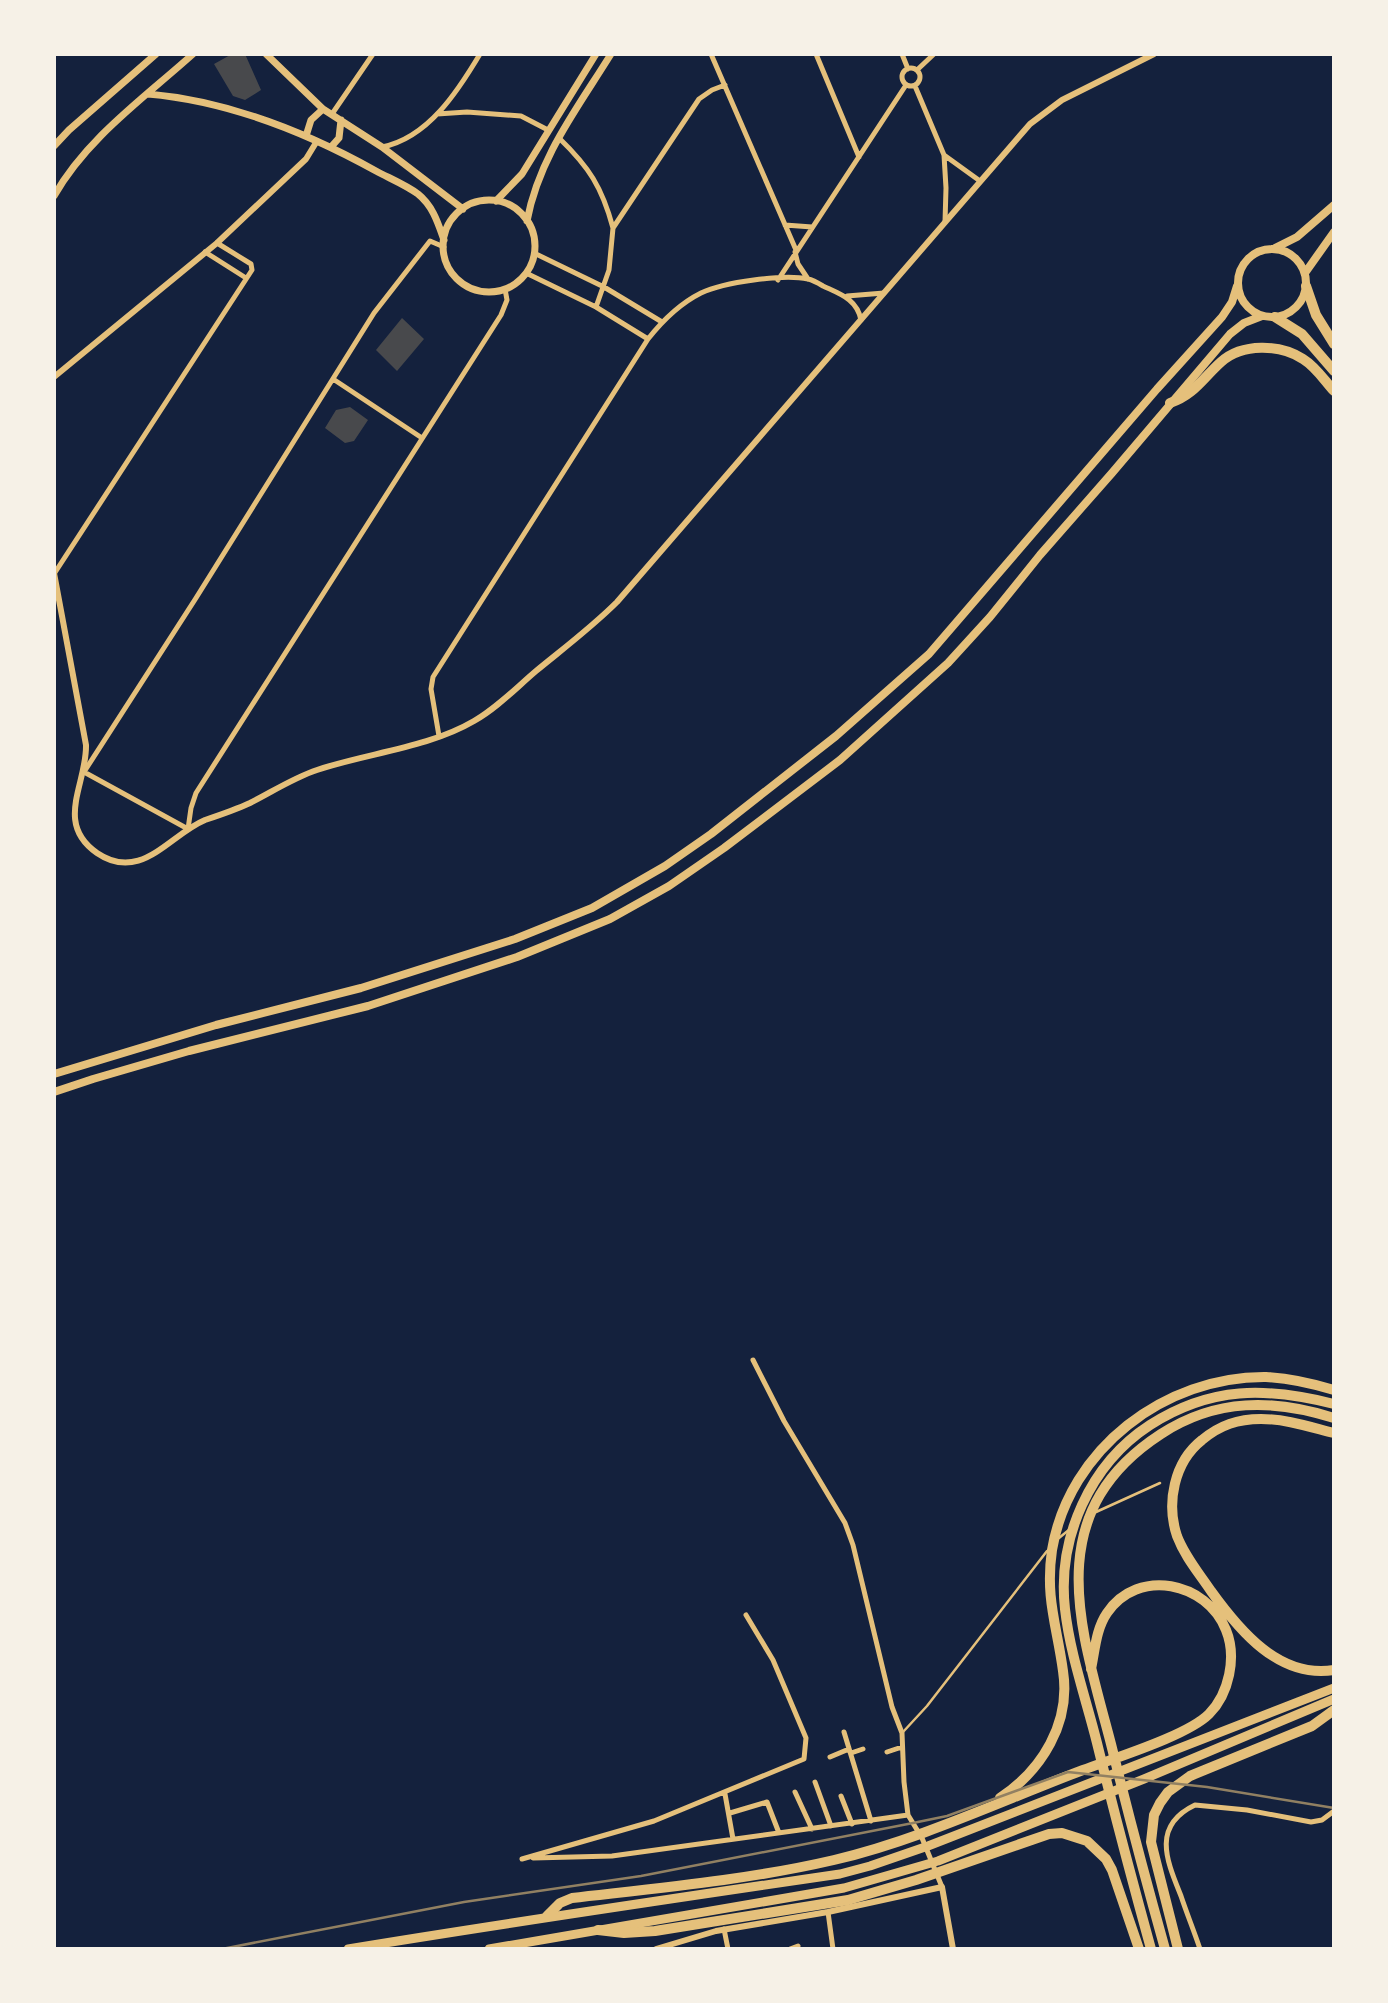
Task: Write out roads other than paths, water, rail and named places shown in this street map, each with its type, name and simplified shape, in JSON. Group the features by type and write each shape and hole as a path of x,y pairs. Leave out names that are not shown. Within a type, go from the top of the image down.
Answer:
{"highway":[{"path":"1306,286 1315,315 1334,344"},
{"path":"1275,317 1302,334 1334,371"},
{"path":"1170,403 1191,394 1223,360 1261,348 1282,350 1302,358 1334,391"},
{"path":"982,1808 1023,1781 1040,1761 1055,1734 1065,1688 1050,1603 1053,1549 1070,1495 1100,1451 1143,1413 1184,1392 1213,1383 1248,1378 1280,1378 1334,1390"},
{"path":"1152,1949 1122,1845 1065,1608 1065,1569 1072,1532 1081,1506 1094,1482 1130,1441 1173,1412 1219,1395 1255,1391 1296,1395 1334,1404"},
{"path":"1165,1949 1091,1669 1078,1604 1079,1559 1093,1512 1105,1489 1122,1466 1166,1431 1190,1419 1219,1409 1246,1405 1298,1408 1334,1418"},
{"path":"1334,1433 1272,1419 1240,1420 1223,1426 1199,1442 1185,1458 1174,1487 1172,1507 1178,1538 1190,1561 1223,1608 1253,1642 1273,1657 1294,1665 1316,1670 1334,1670"},
{"path":"547,1916 559,1903 572,1898 695,1884 835,1859 888,1844 1149,1745 1201,1720 1214,1707 1224,1691 1231,1665 1231,1650 1222,1619 1200,1597 1186,1589 1155,1585 1125,1595 1107,1613 1098,1633 1091,1669"},
{"path":"348,1949 547,1916 831,1875 870,1866 928,1846 1334,1688"},
{"path":"489,1949 844,1888 938,1861 1144,1779 1334,1699"},
{"path":"1178,1949 1151,1842 1154,1815 1160,1803 1168,1792 1190,1776 1312,1726 1334,1710"},
{"path":"598,1930 624,1933 655,1931 848,1900 916,1880 1038,1837 1062,1833 1087,1841 1106,1859 1139,1949"}],"main road":[{"path":"54,146 156,54"},
{"path":"54,196 74,164 90,146 193,54"},
{"path":"266,54 323,108 382,147 463,209"},
{"path":"496,201 522,174 596,54"},
{"path":"527,221 543,167 611,54"},
{"path":"148,94 189,99 306,136 417,194 431,209 451,271 463,284 471,288 488,292 513,285 526,273 534,253 533,233 527,221 517,210 496,201 475,203 463,209 449,226 444,243"},
{"path":"306,136 311,120 323,108"},
{"path":"331,148 339,138 341,120"},
{"path":"54,1074 216,1025 361,988 515,940 592,908 665,866 836,736 929,653 1222,317 1232,302 1239,273 1250,256 1297,237 1334,205"},
{"path":"1305,273 1334,232"},
{"path":"1237,286 1245,305 1262,316 1275,317 1294,310 1302,299 1306,286 1305,273 1294,256 1275,248"},
{"path":"54,1092 189,1051 368,1006 517,957 590,928 669,886 840,760 948,663 1237,328 1262,316"}],"street":[{"path":"332,114 373,54"},
{"path":"382,147 401,141 437,114 457,93 480,54"},
{"path":"711,54 796,251 797,264 808,279"},
{"path":"817,54 859,157"},
{"path":"902,54 908,69"},
{"path":"908,69 917,70 934,54"},
{"path":"444,243 430,241 420,251 374,313 84,772 75,797 77,828 88,845 104,857 124,862 144,859 188,829 242,807 315,771 439,736 464,727 486,713 610,610 1021,134 1051,107 1074,93 1154,54"},
{"path":"906,85 902,77 908,69"},
{"path":"915,86 920,77 917,70"},
{"path":"612,228 699,99 726,85"},
{"path":"778,279 906,85"},
{"path":"906,85 915,86"},
{"path":"915,86 944,155 945,222"},
{"path":"437,114 467,112 521,116 548,130"},
{"path":"559,138 587,167 600,187 612,228 611,261 596,307"},
{"path":"54,377 217,243 306,159 317,141"},
{"path":"944,155 980,181"},
{"path":"785,225 812,227"},
{"path":"84,772 86,745 54,573 252,270 251,264 217,243"},
{"path":"205,253 246,278"},
{"path":"534,253 604,287 662,322"},
{"path":"526,273 596,307 648,339"},
{"path":"439,736 431,689 433,677 648,339 674,310 703,292 734,283 808,279 854,303 861,320"},
{"path":"188,829 196,793 501,315 507,300 505,289"},
{"path":"844,296 884,293"},
{"path":"333,379 422,438"},
{"path":"84,772 188,829"},
{"path":"753,1360 776,1407 845,1523 853,1545 892,1707 902,1733 908,1815 922,1838 942,1887 953,1949"},
{"path":"746,1615 773,1660 806,1738 805,1757 802,1761 654,1821 522,1859 612,1856 908,1815"},
{"path":"844,1731 871,1821"},
{"path":"887,1752 902,1747"},
{"path":"830,1756 863,1749"},
{"path":"815,1782 831,1826"},
{"path":"795,1792 812,1829"},
{"path":"725,1794 733,1839"},
{"path":"841,1796 852,1824"},
{"path":"730,1813 767,1802 779,1833"},
{"path":"1200,1949 1166,1852 1167,1836 1182,1812 1195,1805 1247,1810 1311,1822 1322,1820 1334,1811"},
{"path":"656,1949 724,1929 828,1912 942,1887"},
{"path":"828,1912 833,1949"},
{"path":"724,1929 728,1949"},
{"path":"790,1949 798,1946"}],"lane":[{"path":"1087,1517 1160,1483"},
{"path":"902,1733 932,1700 1058,1539 1079,1522"}],"railway":[{"path":"222,1949 464,1902 641,1876 947,1816 1068,1772 1207,1787 1334,1808"}]}
